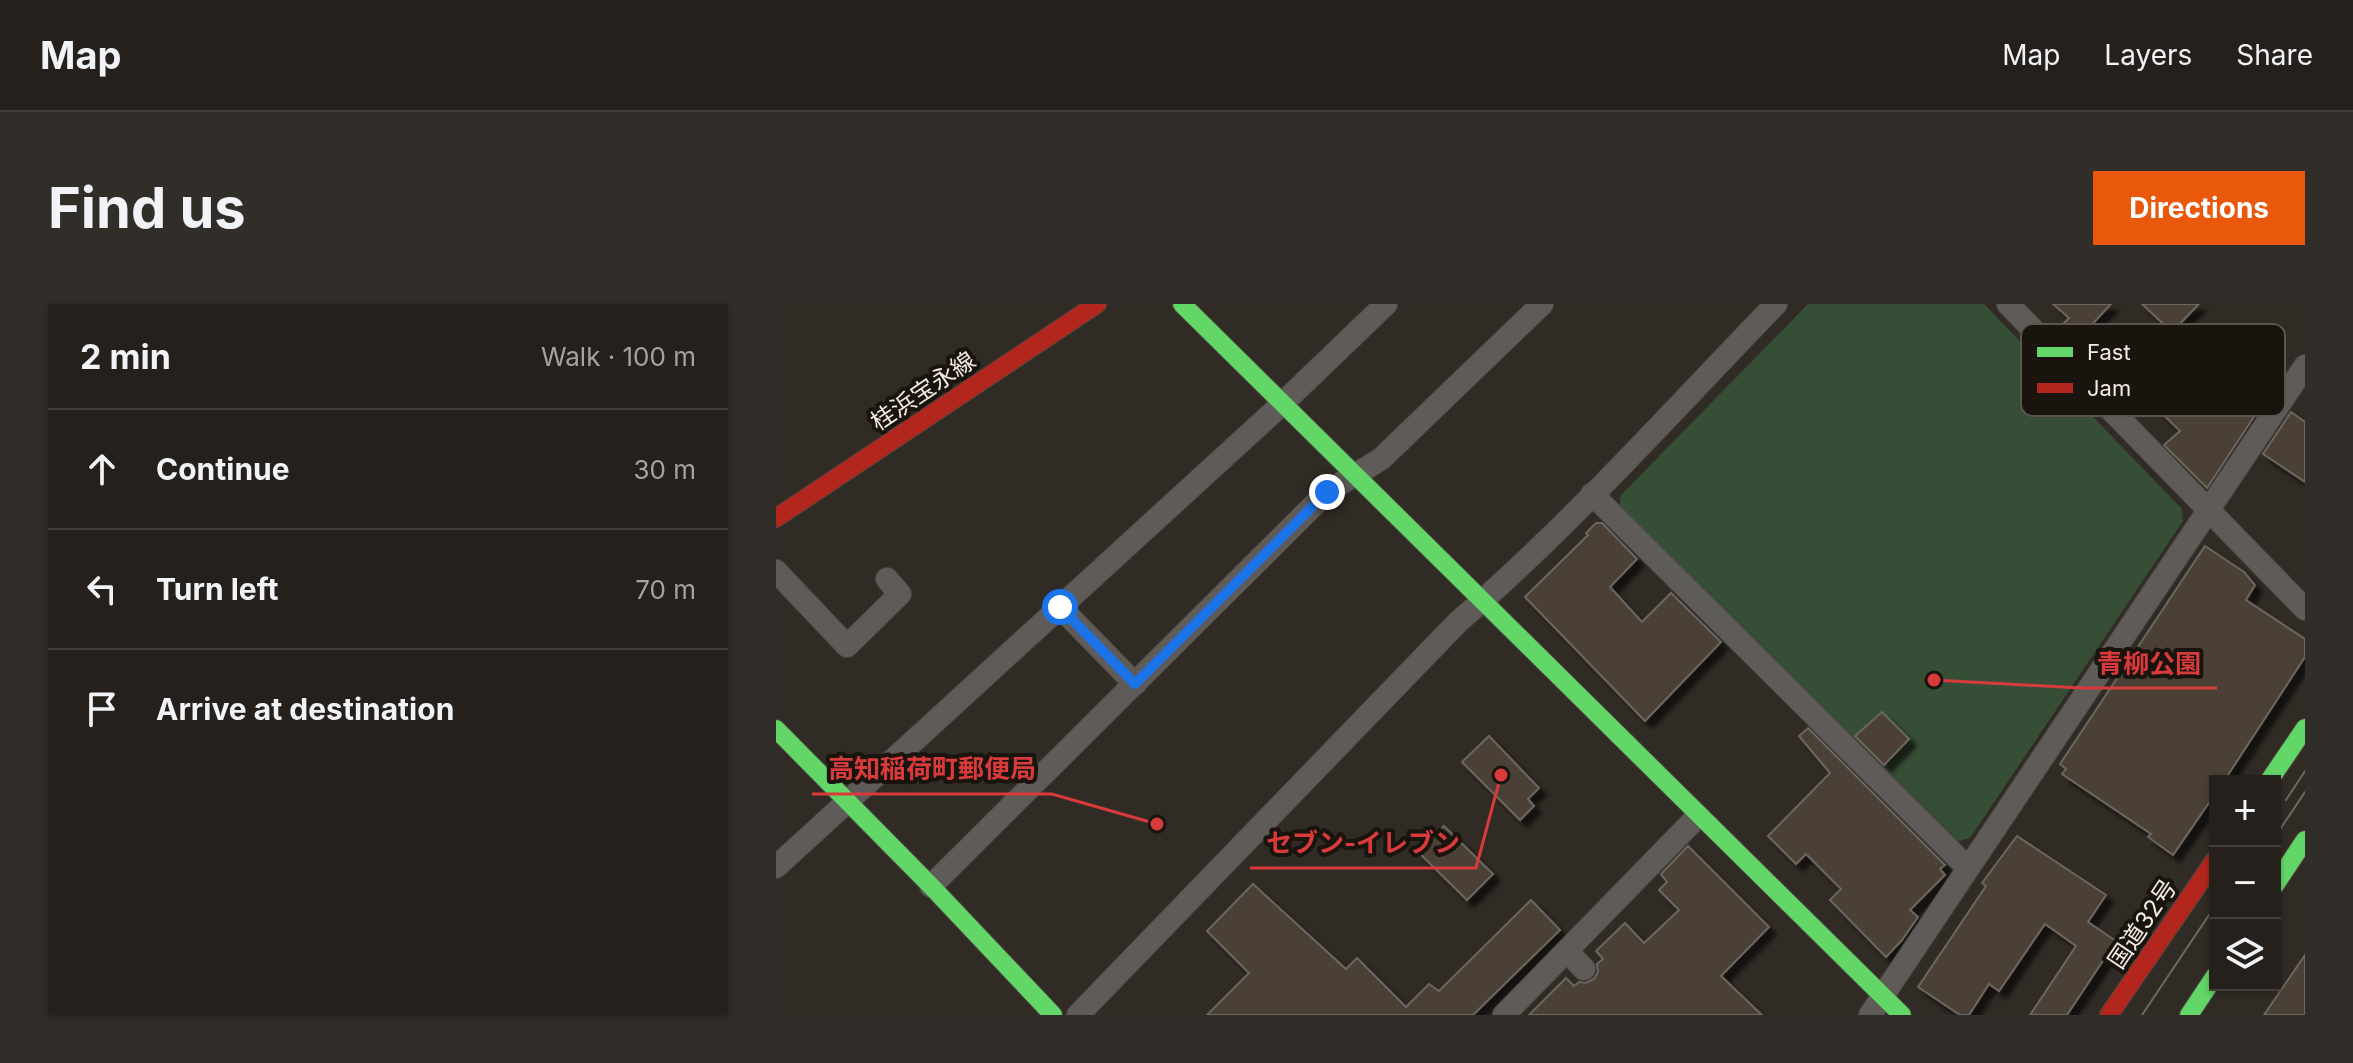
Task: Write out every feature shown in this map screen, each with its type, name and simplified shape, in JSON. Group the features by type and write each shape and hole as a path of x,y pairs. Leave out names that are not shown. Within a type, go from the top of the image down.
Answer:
{"main road":[{"name":"桂浜宝永線","path":"776,518 1097,304"},
{"path":"1182,304 1698,816 1876,1006 1902,1015"},
{"path":"2273,775 2305,728"},
{"path":"776,729 1053,1015"},
{"path":"2281,876 2305,840"},
{"name":"国道32号","path":"2109,1015 2209,869"},
{"path":"2189,1015 2209,985"}],"street":[{"path":"776,867 1282,404 1386,304"},
{"path":"931,886 1327,492 1381,459 1542,304"},
{"path":"1078,1015 1458,622 1592,494 1776,304"},
{"path":"2020,308 2035,324"},
{"path":"2285,396 2305,366"},
{"path":"2121,416 2305,609"},
{"path":"1876,1006 2272,416"},
{"path":"1592,494 1968,868"},
{"path":"776,571 847,646 900,594 887,579"},
{"path":"1060,607 1135,684"},
{"path":"1504,1015 1698,816"},
{"path":"1567,951 1584,969"}],"green space":[{"path":"1808,304 1984,304 2021,342 2021,416 2092,416 2182,509 2183,521 1970,838 1955,842 1620,508 1620,496"}],"building":[{"path":"2053,304 2111,304 2092,324 2063,324 2069,318"},
{"path":"2142,304 2199,304 2180,324 2163,324"},
{"path":"2291,412 2305,422 2305,482 2263,454"},
{"path":"2165,416 2255,416 2207,488 2164,445 2180,431"},
{"path":"1596,523 1602,523 1637,559 1610,587 1642,622 1671,593 1721,642 1645,721 1525,597 1588,535 1586,533"},
{"path":"2205,546 2244,572 2255,585 2246,600 2305,639 2305,657 2228,775 2209,775 2209,803 2173,855 2148,837 2151,834 2062,774 2066,769 2060,764"},
{"path":"1882,712 1909,739 1884,765 1855,736"},
{"path":"1808,728 1945,865 1940,869 1945,875 1910,910 1918,917 1886,957 1830,900 1841,889 1806,854 1796,864 1768,836 1830,773 1799,736"},
{"path":"1489,736 1539,788 1528,799 1534,806 1520,820 1462,762"},
{"path":"1444,826 1493,874 1467,900 1418,852"},
{"path":"2017,836 2106,895 2088,922 2116,941 2067,1015 2030,1015 2076,946 2045,924 1999,991 1989,984 1969,1015 1960,1015 1918,987 1986,886 1982,883"},
{"path":"1688,846 1769,927 1721,976 1762,1015 1529,1015 1566,978 1574,986 1594,979 1598,972 1597,964 1603,959 1596,951 1625,923 1644,943 1679,910 1659,890 1667,882 1661,874"},
{"path":"1253,884 1346,969 1357,958 1406,1007 1429,984 1439,991 1531,900 1560,930 1473,1015 1207,1015 1249,973 1207,931"},
{"path":"2305,955 2305,1015 2264,1015"}],"tram line":[{"path":"2286,800 2305,771"},
{"path":"2281,828 2305,792"},
{"path":"2142,1015 2209,915"}],"traffic: fast":[{"path":"1182,304 1902,1015"},
{"path":"2273,775 2305,728"},
{"path":"776,729 1053,1015"},
{"path":"2281,876 2305,840"},
{"path":"2189,1015 2209,985"}],"traffic: jam":[{"path":"776,518 1097,304"},
{"path":"2109,1015 2209,869"}],"place":[{"name":"青柳公園","path":"1934,680"},
{"name":"セブン-イレブン","path":"1501,775"},
{"name":"高知稲荷町郵便局","path":"1157,824"}],"route":[{"path":"1060,607 1135,684 1327,492"}]}
